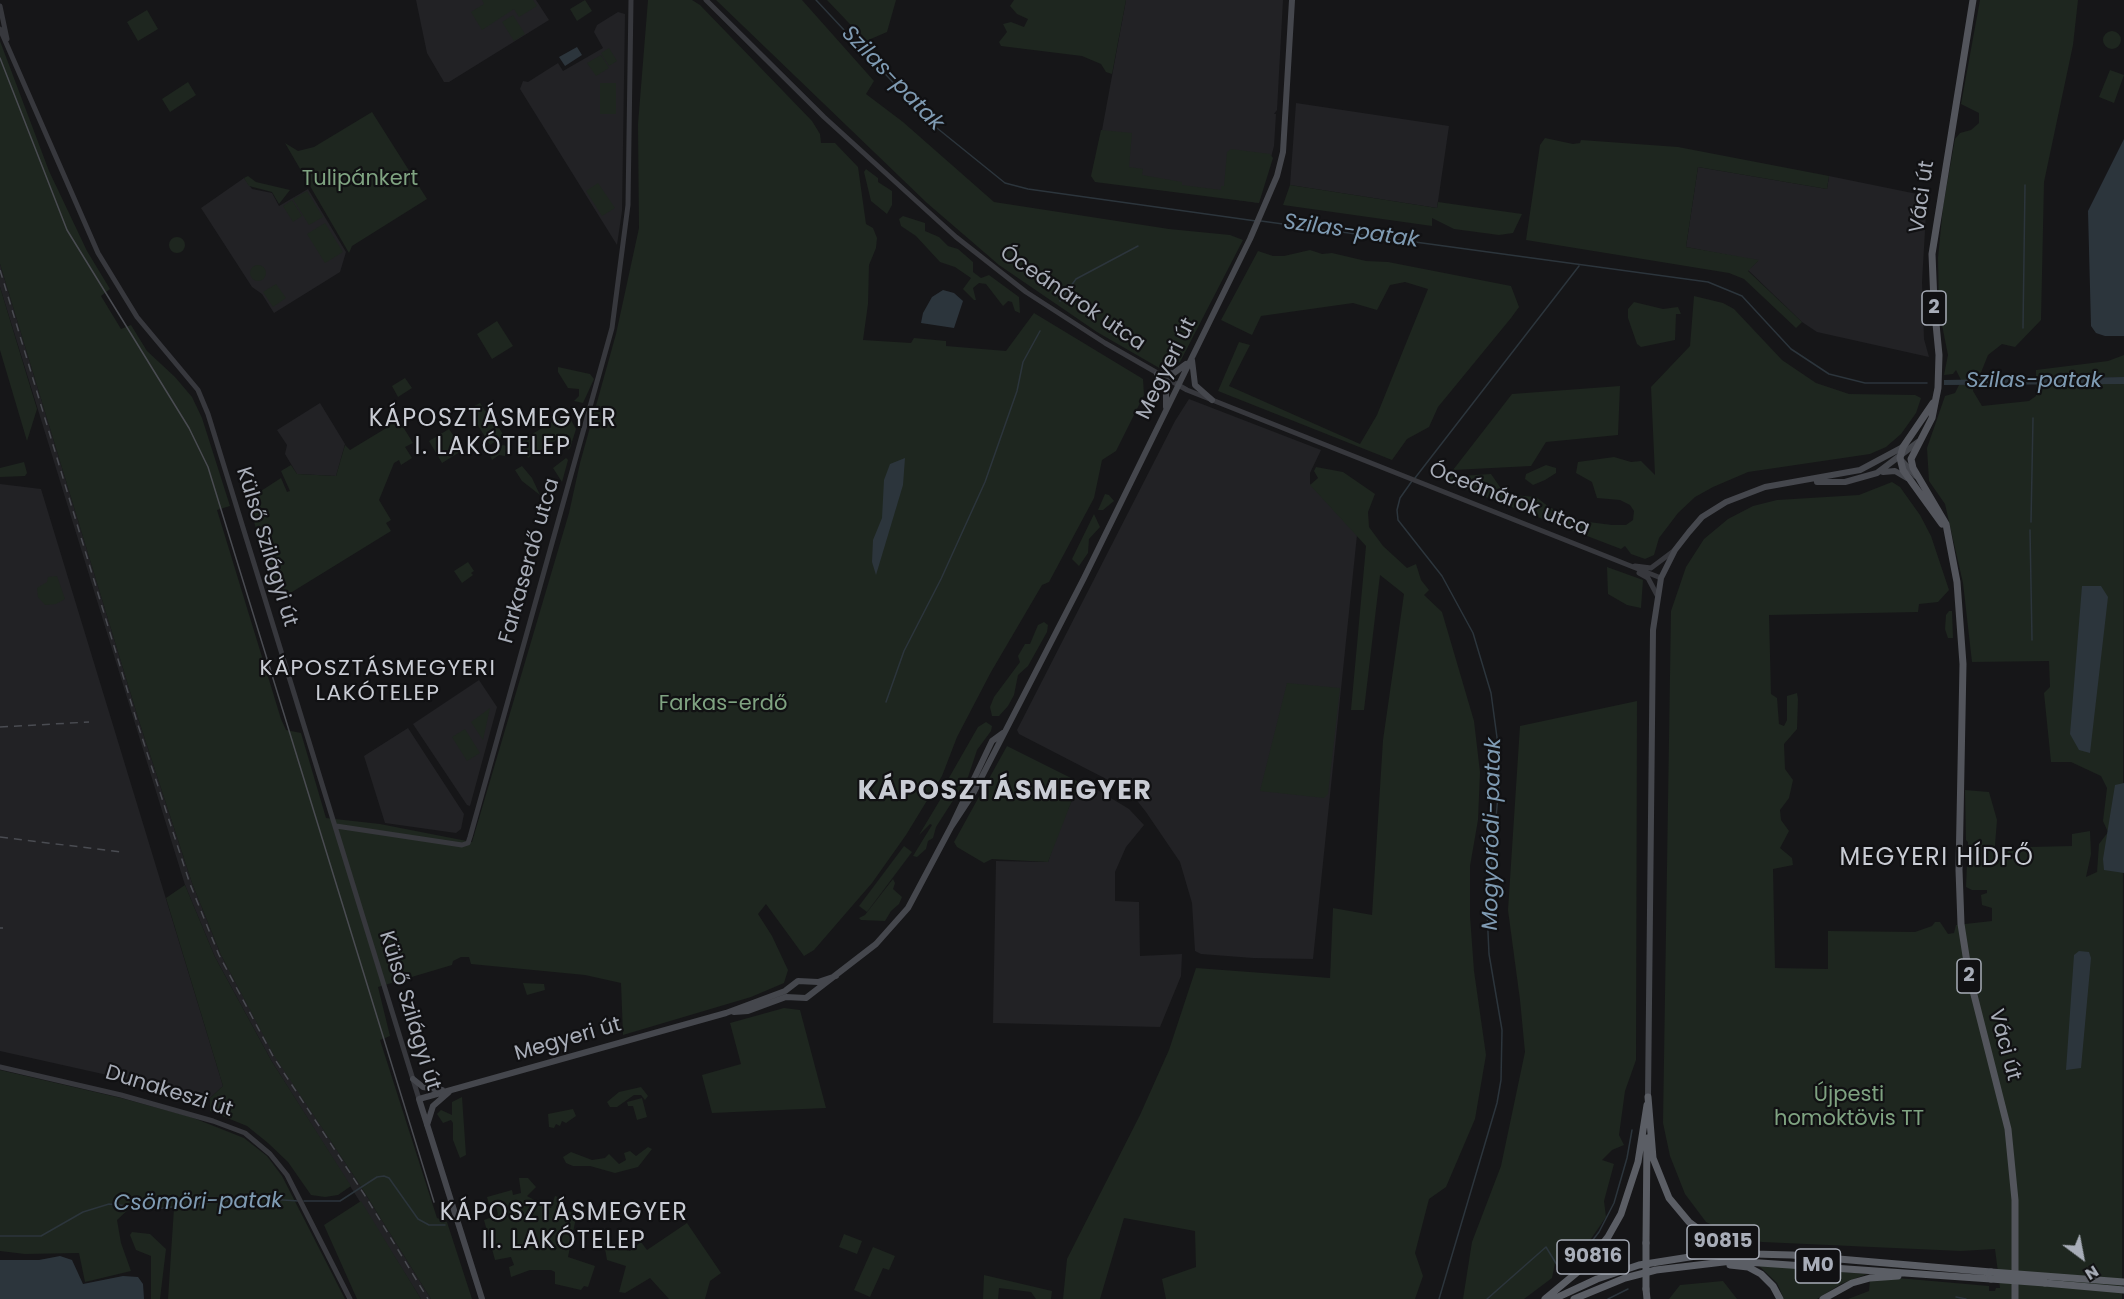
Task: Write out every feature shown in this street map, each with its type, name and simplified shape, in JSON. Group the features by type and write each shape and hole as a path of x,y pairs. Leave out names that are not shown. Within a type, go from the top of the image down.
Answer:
{"highway":[{"path":"1647,1299 1648,1097"},
{"name":"90815","path":"1648,1097 1653,1158 1662,1185 1677,1210 1697,1228 1719,1241 1749,1249 1792,1255"},
{"name":"90816","path":"1545,1299 1586,1265 1608,1237 1621,1214 1638,1162 1648,1097"},
{"name":"M0","path":"1554,1299 1606,1275 1656,1261 1715,1253 1792,1255 2124,1290"},
{"path":"1719,1262 1748,1267 1761,1274 1773,1286 1780,1299"},
{"name":"M0","path":"1574,1299 1640,1274 1674,1267 1719,1262 1779,1262 1918,1274 1991,1275 2124,1282"},
{"path":"1823,1299 1842,1287 1870,1278 1918,1274"}],"main road":[{"name":"Megyeri út","path":"726,1013 748,1011 786,997 801,1000 870,950 897,922 913,898 951,827 992,741 1003,733 1084,578 1263,211 1281,165 1292,0"},
{"name":"Váci út","path":"1973,0 1933,247 1938,388 1932,418 1911,459 1921,481 1944,519 1957,582 1963,656 1959,870 1961,924 1969,975 2008,1129 2015,1200 2015,1299"},
{"path":"1164,414 1166,391 1157,374 1178,371 1191,357"},
{"path":"1191,357 1193,382 1212,400"},
{"name":"Váci út","path":"1935,400 1903,447 1900,458 1903,470 1936,514 1951,549"},
{"path":"1877,473 1919,442"},
{"path":"1648,1097 1653,630 1661,578 1675,550 1702,517 1726,502 1765,487 1811,481 1860,470 1903,447"},
{"path":"1888,457 1900,458 1921,481"},
{"path":"1811,481 1845,482 1877,473 1895,471 1913,484"},
{"name":"Megyeri út","path":"419,1099 726,1013 792,987 800,980 808,983 836,976"},
{"path":"808,983 810,994"},
{"path":"792,987 795,997"},
{"path":"413,1078 428,1089 452,1090"},
{"path":"427,1125 433,1106 452,1090"},
{"name":"Külső Szilágyi út","path":"419,1099 482,1299"}],"street":[{"name":"Farkaserdő utca","path":"336,826 462,845 468,843 612,328 628,205 631,0"},
{"name":"Óceánárok utca","path":"706,0 824,117 956,237 1059,315 1178,386 1402,477 1587,547 1661,578"},
{"name":"Külső Szilágyi út","path":"0,6 8,46"},
{"name":"Külső Szilágyi út","path":"0,29 50,148 98,253 137,317 191,380 202,397 419,1099"},
{"path":"1628,566 1651,568 1675,550"},
{"path":"1628,566 1648,578 1657,595"},
{"name":"Dunakeszi út","path":"0,1067 73,1082 231,1127 252,1139 270,1154 299,1197 350,1299"}],"shaded area":[{"path":"416,0 536,0 549,20 449,82 444,82 427,53"},
{"path":"1126,0 1283,0 1277,110 1274,114 1276,114 1274,146 1259,203 1093,179"},
{"path":"618,12 625,14 622,211 617,245 520,89 523,81 528,82 558,63 563,71 603,48 594,32 597,25"},
{"path":"1296,103 1449,126 1437,208 1290,185"},
{"path":"1698,167 1827,189 1829,176 1927,196 1922,282 1924,339 1929,357 1817,332 1802,322 1748,270 1758,261 1686,247"},
{"path":"244,178 252,189 272,193 279,206 308,189 346,252 340,272 274,313 262,294 252,287 201,208"},
{"path":"0,264 139,721 192,883 221,955 276,1057 431,1299 421,1299 271,1060 215,957 185,885 0,287"},
{"path":"1189,399 1321,450 1310,473 1310,484 1357,535 1313,959 1253,958 1201,954 1195,951 1192,903 1180,862 1135,798 1114,783 1019,734 1017,730 1175,421"},
{"path":"320,403 345,444 336,476 297,474 285,454 287,445 277,430"},
{"path":"0,484 41,489 223,1086 210,1098 0,1051"},
{"path":"479,680 497,707 470,806 467,805 413,724"},
{"path":"408,728 464,814 461,829 456,833 385,823 364,756"},
{"path":"1081,780 1129,809 1144,825 1126,847 1115,872 1115,901 1139,902 1140,956 1182,954 1181,976 1160,1027 993,1023 996,861 1048,862 1058,831"}],"green space":[{"path":"482,0 533,0 537,6 519,17 514,9 482,30 471,12 484,4"},
{"path":"585,0 592,11 577,21 570,9"},
{"name":"Farkas-erdő","path":"648,0 692,0 700,5 812,121 820,134 821,143 835,143 858,167 866,224 873,228 877,238 876,248 869,265 868,304 863,340 911,343 914,338 946,341 946,346 1006,351 1034,313 1143,379 1144,395 1116,451 1102,460 1094,498 1049,582 1042,585 991,672 957,737 942,776 906,835 872,883 814,950 804,956 766,904 758,914 772,936 788,970 784,983 751,997 623,1035 621,983 585,975 471,964 469,957 461,957 453,961 452,965 378,987 390,1036 380,1040 437,1218 447,1222 472,1299 431,1299 358,1182 275,1057 221,955 192,883 139,721 0,264 0,41 49,171 87,251 110,289 101,296 121,329 131,325 147,351 175,377 192,397 202,418 230,506 217,510 281,719 286,730 301,733 326,818 380,824 472,842 569,513 580,463 616,334 639,228 638,124"},
{"path":"716,0 802,0 874,81 866,94 903,122 994,202 1169,229 1230,235 1243,240 1180,362 1161,369 1097,332 999,265 927,203"},
{"path":"827,0 896,0 887,32 866,41"},
{"path":"1014,0 1126,0 1112,74 1106,72 1101,64 1082,56 1001,46 999,42 1007,32 1003,24 1011,22 1024,27 1028,19 1017,14 1010,6"},
{"path":"1980,0 2078,0 2073,45 2044,182 2041,320 2015,347 2002,344 1988,355 1978,380 1961,380 1956,370 1953,374 1944,375 1948,355 1939,310 1938,258 1943,207 1955,139 1960,133 1971,130 1979,123 1979,113 1961,104"},
{"path":"147,10 158,29 138,41 127,22"},
{"path":"513,15 525,34 514,41 502,22"},
{"path":"2112,31 2118,34 2121,40 2118,46 2112,49 2106,46 2103,40 2106,34"},
{"path":"609,48 617,61 609,66 601,53"},
{"path":"601,55 609,68 596,76 587,63"},
{"path":"2110,70 2124,75 2114,103 2099,97"},
{"path":"188,82 196,95 170,112 162,99"},
{"path":"600,83 616,83 616,114 600,114"},
{"name":"Tulipánkert","path":"372,112 427,199 352,246 349,253 285,143 298,151 314,147"},
{"path":"1101,130 1132,133 1129,167 1143,169 1142,175 1182,182 1182,185 1221,190 1221,186 1224,186 1227,152 1231,149 1270,154 1273,158 1259,203 1095,182 1091,176"},
{"path":"1545,138 1573,144 1580,143 1581,140 1678,147 1829,176 1827,189 1698,167 1686,247 1759,260 1748,271 1802,322 1796,328 1744,279 1729,273 1526,240 1540,145"},
{"path":"866,169 878,178 878,182 892,191 892,205 887,214 871,201 864,172"},
{"path":"248,176 256,182 290,190 279,204 272,192 249,186 244,178"},
{"path":"598,183 615,208 602,216 586,191"},
{"path":"1290,185 1437,208 1438,202 1522,214 1513,233 1499,235 1454,229 1432,218 1432,226 1283,205"},
{"path":"307,191 323,217 309,225 293,199"},
{"path":"292,200 302,216 293,222 283,206"},
{"path":"903,216 925,223 925,231 939,237 948,246 958,249 973,262 973,272 981,278 989,275 1019,297 1020,313 1015,311 1012,302 1008,301 1003,306 986,284 979,283 973,288 976,300 974,300 963,289 971,278 955,267 940,262 916,236 901,226 899,219"},
{"path":"325,223 343,252 325,263 307,234"},
{"path":"177,237 185,245 177,253 169,245"},
{"path":"1310,250 1366,261 1388,262 1511,286 1519,307 1438,407 1429,427 1407,439 1392,460 1218,391 1239,342 1250,345 1229,386 1360,444 1377,415 1428,289 1405,282 1390,285 1377,310 1353,303 1261,316 1252,335 1221,320 1258,251 1273,256 1284,256"},
{"path":"258,265 264,267 266,273 264,279 258,281 252,279 250,273 252,267"},
{"path":"276,284 286,298 273,307 263,292"},
{"path":"0,287 37,409 27,441 0,350"},
{"path":"1694,296 1723,303 1734,309 1782,360 1816,383 1849,394 1915,395 1921,398 1916,413 1901,434 1886,447 1870,454 1748,472 1713,487 1695,497 1678,513 1659,538 1654,555 1645,559 1631,554 1625,546 1621,549 1449,483 1446,477 1491,474 1502,490 1513,495 1536,497 1549,507 1581,521 1626,525 1633,520 1634,511 1630,505 1620,500 1597,498 1592,482 1576,473 1578,462 1614,457 1631,462 1641,461 1655,475 1651,387 1690,346"},
{"path":"1634,302 1663,309 1678,307 1681,314 1676,314 1675,340 1641,347 1637,344 1628,318 1628,309"},
{"path":"497,321 513,346 492,359 477,334"},
{"path":"2124,355 2124,377 2036,378 2036,370 2108,361"},
{"path":"558,367 590,374 594,379 583,403 574,401 579,396 579,389 568,388 558,372"},
{"path":"405,378 412,388 398,397 392,386"},
{"name":"Újpesti homoktövis TT","path":"2036,384 2124,384 2122,1299 1848,1299 1869,1291 1870,1279 1886,1277 1989,1286 1989,1291 1995,1291 1996,1288 2000,1288 1995,1249 1961,1251 1762,1242 1734,1236 1706,1222 1685,1194 1670,1156 1663,1123 1671,611 1686,567 1704,539 1728,519 1753,506 1777,500 1859,495 1892,482 1900,487 1920,515 1931,536 1949,590 1938,602 1919,604 1918,612 1769,615 1771,694 1777,698 1779,724 1784,726 1787,720 1787,696 1797,693 1798,699 1797,729 1784,744 1785,769 1793,780 1789,798 1780,810 1781,820 1789,831 1780,848 1792,858 1793,865 1773,869 1775,968 1828,969 1828,931 1915,932 1932,926 1935,922 1940,922 1948,934 1954,933 1956,925 1992,921 1992,908 1982,905 1981,895 1987,893 1987,890 1972,890 1966,887 1968,842 1966,840 1965,790 1989,792 1997,820 1994,858 2007,858 2008,851 2030,847 2072,846 2072,834 2090,831 2091,854 2086,877 2097,872 2099,844 2108,832 2103,821 2107,788 2101,776 2071,762 2051,762 2044,693 2050,687 2049,661 1972,662 1963,583 1945,504 1929,481 1927,448 1945,396 1955,393 1959,385 1974,385 1973,391 1982,406 2029,401 2036,396"},
{"path":"1620,386 1618,435 1546,442 1531,466 1453,470 1512,394"},
{"path":"480,403 485,411 488,410 504,436 490,445 474,419 478,416 472,407"},
{"path":"567,413 576,429 570,448 568,450 562,440 558,439 528,458 519,442"},
{"path":"397,417 413,443 405,447 412,458 401,465 399,460 394,463 379,500 391,520 386,523 391,531 279,600 247,500 281,478 287,492 290,491 281,471 291,465 297,474 336,476 345,445 350,450 388,427 386,424"},
{"path":"449,429 463,450 442,463 429,441"},
{"path":"503,445 507,446 505,456 499,455 492,460 489,453"},
{"path":"566,458 568,460 562,482 553,468"},
{"path":"24,462 27,473 25,476 0,477 0,468"},
{"path":"1546,465 1556,468 1556,473 1533,485 1525,479 1526,474"},
{"path":"522,466 532,478 540,495 522,481 515,470"},
{"path":"1316,467 1343,472 1375,494 1368,512 1369,527 1383,546 1407,568 1416,564 1421,580 1429,590 1424,595 1442,612 1474,721 1480,772 1478,820 1470,866 1470,916 1474,971 1486,1055 1475,1119 1446,1187 1429,1199 1415,1253 1423,1276 1415,1299 1166,1299 1162,1279 1196,1267 1195,1231 1124,1218 1100,1299 1063,1299 1067,1259 1140,1115 1169,1050 1196,968 1330,978 1333,908 1372,915 1383,740 1404,594 1380,575 1364,710 1351,710 1366,546 1310,485 1318,478 1314,471"},
{"path":"1105,494 1114,501 1103,510 1098,510"},
{"path":"1094,514 1100,527 1089,539 1088,553 1079,566 1072,559"},
{"path":"468,562 474,571 471,573 473,575 462,583 454,571"},
{"path":"1607,567 1643,580 1641,608 1627,605 1608,594"},
{"path":"57,576 65,599 56,604 45,605 38,597 37,588 47,582 48,577"},
{"path":"1952,611 1953,638 1948,638 1945,629 1946,615"},
{"path":"1044,622 1048,625 1047,632 1028,666 1018,675 1014,695 1008,706 999,716 992,716 990,707 994,697 1020,662 1018,656 1025,644 1030,644 1038,625"},
{"path":"1287,683 1340,688 1328,794 1324,798 1260,791"},
{"path":"1637,701 1636,1060 1625,1091 1619,1135 1624,1145 1612,1150 1602,1160 1614,1164 1604,1201 1606,1217 1571,1268 1555,1263 1552,1278 1524,1299 1463,1299 1472,1242 1501,1166 1525,1052 1508,910 1520,726"},
{"path":"490,708 483,740 471,722"},
{"path":"986,722 992,726 991,731 977,750 968,777 936,827 933,838 928,841 926,849 917,857 913,856 932,825 930,824 919,835 946,790 946,783 978,727"},
{"path":"465,729 480,753 467,761 452,737"},
{"path":"1007,746 1079,782 1048,862 992,859 984,863 957,847 954,842"},
{"path":"904,846 912,852 867,912 859,906"},
{"path":"893,879 895,883 893,889 902,897 899,904 885,921 861,920 859,918 865,915"},
{"path":"185,885 215,957 271,1060 351,1186 338,1195 325,1197 311,1195 288,1162 268,1143 247,1126 210,1111 210,1098 223,1086 166,898"},
{"path":"523,983 544,984 545,990 527,995"},
{"path":"784,1008 800,1010 826,1108 712,1113 702,1075 741,1064 730,1023"},
{"path":"0,1070 191,1117 244,1138 267,1156 282,1176 345,1299 168,1299 174,1208 133,1205 117,1220 121,1243 131,1271 85,1282 79,1253 25,1254 0,1251"},
{"path":"641,1087 648,1096 645,1100 641,1095 634,1095 617,1107 610,1107 607,1102 619,1092"},
{"path":"462,1097 466,1155 460,1158 453,1140 453,1123 451,1120 443,1123 437,1114 441,1110 452,1115 452,1102"},
{"path":"642,1098 647,1117 637,1120 633,1106 628,1106 627,1102"},
{"path":"573,1109 576,1116 566,1123 562,1121 560,1126 556,1124 554,1128 549,1127 548,1114"},
{"path":"648,1147 652,1149 638,1167 615,1173 590,1166 573,1166 566,1163 563,1157 571,1152 592,1160 605,1158 609,1154 619,1164 626,1160 624,1153 630,1151 636,1156"},
{"path":"519,1178 528,1178 536,1187 527,1196 545,1206 551,1208 555,1196 565,1199 560,1200 556,1208 574,1213 575,1208 571,1201 579,1203 568,1257 595,1266 588,1287 584,1286 581,1290 555,1284 555,1272 551,1270 530,1270 511,1277 509,1267 514,1265 511,1257 495,1260 484,1220 498,1215 496,1206 490,1208 487,1197 512,1190 513,1195 521,1193"},
{"path":"361,1201 421,1299 357,1299 324,1225"},
{"path":"687,1223 721,1273 710,1281 705,1299 669,1299 650,1278 625,1293 619,1292 626,1266 607,1260 604,1243 630,1251 641,1242 647,1250"},
{"path":"132,1232 150,1234 166,1249 160,1299 151,1299 151,1256 136,1250 130,1235"},
{"path":"844,1234 862,1241 857,1254 839,1247"},
{"path":"873,1247 895,1256 889,1270 883,1268 870,1297 854,1290"},
{"path":"1758,1265 1867,1274 1841,1284 1817,1299 1784,1299 1777,1283"},
{"path":"984,1275 1052,1291 1051,1299 1036,1299 1031,1292 999,1288 998,1299 983,1299"},
{"path":"1723,1281 1737,1299 1669,1299 1680,1285"}],"water":[{"path":"577,47 582,55 565,66 559,57"},
{"path":"2124,139 2124,336 2105,336 2096,333 2091,326 2088,211"},
{"path":"943,290 954,293 963,301 954,328 921,323 923,313 932,297"},
{"path":"2124,377 2124,384 1944,385 1944,380"},
{"path":"905,458 903,485 876,575 872,562 873,540 882,518 884,480 890,464"},
{"path":"2082,586 2101,586 2108,597 2090,753 2079,750 2070,734"},
{"path":"2124,783 2124,873 2104,870 2103,859 2115,785"},
{"path":"2079,951 2089,952 2091,958 2081,1068 2066,1070 2074,955"},
{"path":"60,1256 72,1260 83,1284 123,1276 138,1277 143,1284 144,1299 0,1299 0,1260 39,1260"}],"waterway":[{"name":"Szilas-patak","path":"816,0 932,124 1005,183 1028,189 1256,221"},
{"path":"2023,328 2025,185"},
{"name":"Szilas-patak","path":"1261,221 1708,282 1742,296 1791,349 1829,374 1865,383 1927,383"},
{"path":"1060,301 1076,279 1138,246"},
{"name":"Mogyoródi-patak","path":"1415,478 1579,266"},
{"path":"886,702 904,651 941,579 985,482 1017,391 1023,362 1040,331"},
{"path":"2031,522 2033,418"},
{"name":"Mogyoródi-patak","path":"1412,481 1400,498 1397,510 1398,520 1442,576 1473,633 1491,693 1498,745 1499,786 1487,911 1489,954 1502,1030 1501,1080 1497,1103 1439,1299"},
{"path":"2030,530 2032,640"},
{"path":"1487,1299 1546,1247 1562,1273 1578,1259 1599,1232 1614,1203 1627,1158 1632,1130"},
{"name":"Csömöri-patak","path":"304,1201 340,1201 377,1177 384,1176 389,1178 418,1219 429,1225 445,1225"},
{"name":"Csömöri-patak","path":"0,1236 41,1236 83,1212 109,1204 154,1209 251,1198 299,1201"},
{"path":"1608,1299 1628,1289"},
{"path":"1956,1297 1966,1299"}],"tram line":[{"path":"0,58 67,230 189,428 208,467 434,1202"}],"railway":[{"path":"0,270 137,722 190,884 219,955 274,1058 364,1194 428,1299"},
{"path":"0,727 89,722"},
{"path":"0,837 121,852"}],"district":[{"name":"KÁPOSZTÁSMEGYER I. LAKÓTELEP","path":"493,434"},
{"name":"KÁPOSZTÁSMEGYERI LAKÓTELEP","path":"378,682"},
{"name":"KÁPOSZTÁSMEGYER","path":"1005,792"},
{"name":"MEGYERI HÍDFŐ","path":"1937,859"},
{"name":"KÁPOSZTÁSMEGYER II. LAKÓTELEP","path":"564,1228"}]}
